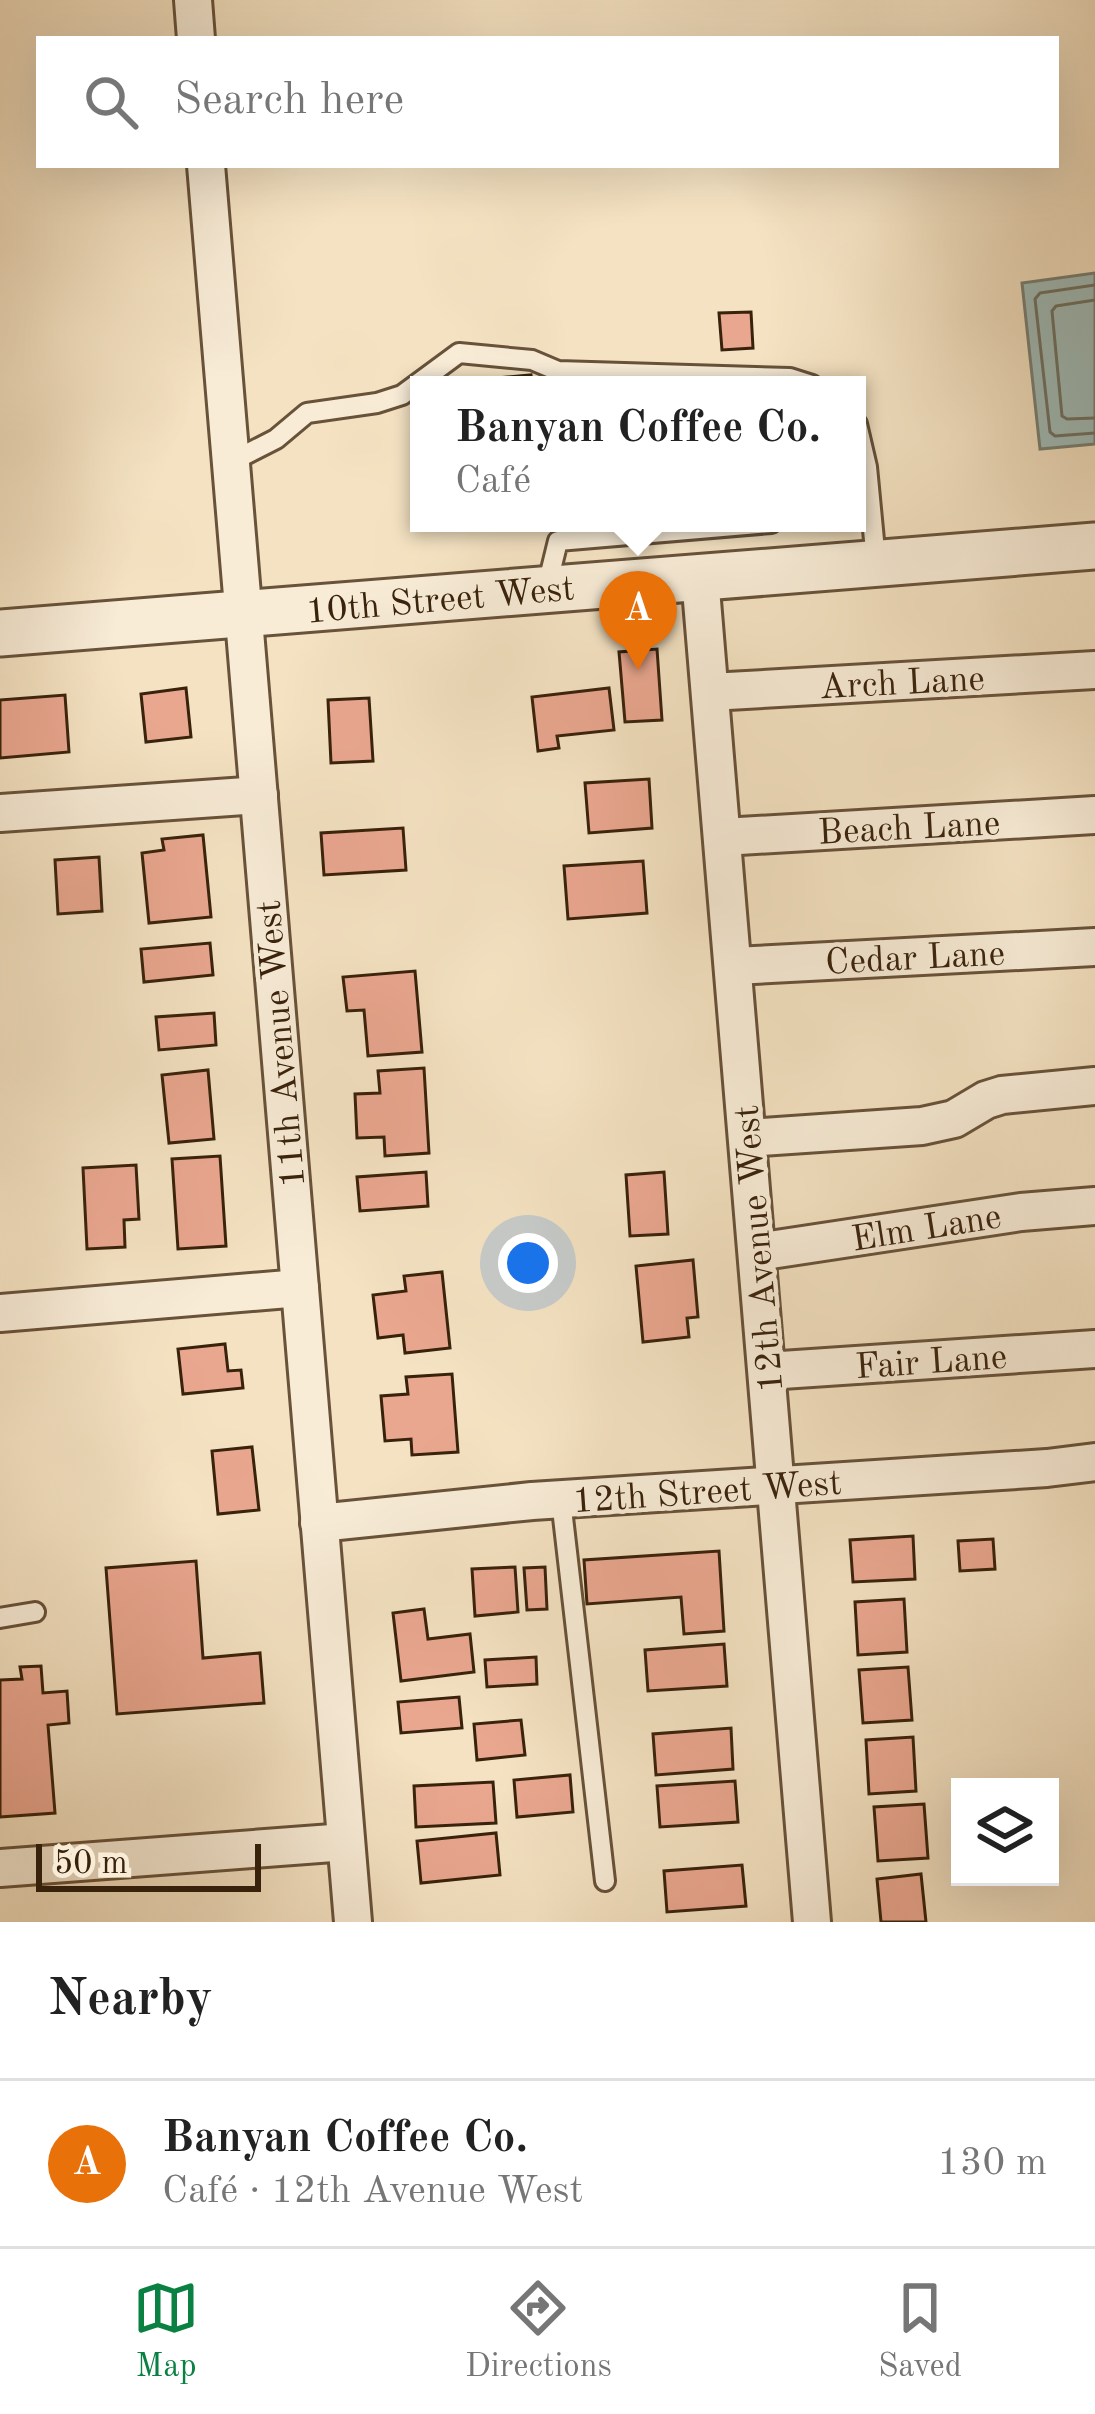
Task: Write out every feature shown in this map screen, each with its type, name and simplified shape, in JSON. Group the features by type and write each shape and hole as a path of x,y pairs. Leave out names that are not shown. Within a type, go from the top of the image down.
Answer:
{"street":[{"path":"193,0 196,36"},
{"name":"11th Avenue West","path":"206,168 353,1922"},
{"name":"10th Street West","path":"0,633 1095,546"},
{"name":"12th Avenue West","path":"700,577 812,1922"},
{"name":"Arch Lane","path":"710,692 1095,670"},
{"path":"0,813 259,795"},
{"name":"Beach Lane","path":"723,837 1095,815"},
{"name":"Cedar Lane","path":"734,965 1095,947"},
{"path":"748,1138 922,1126 954,1120 1002,1095 1095,1086"},
{"name":"Elm Lane","path":"757,1252 1021,1212 1095,1207"},
{"path":"0,1312 300,1288"},
{"name":"Fair Lane","path":"766,1372 1095,1349"},
{"name":"12th Street West","path":"320,1523 561,1500 1095,1462"},
{"path":"0,1868 346,1842"}],"lane":[{"path":"427,376 458,353 532,360 558,371 724,376"},
{"path":"231,462 276,439 307,413 377,403 410,389"},
{"path":"866,523 876,563"},
{"path":"546,589 558,541 664,532"},
{"path":"561,1500 605,1881"},
{"path":"0,1618 35,1612"}],"water":[{"path":"1095,273 1095,444 1040,449 1022,283"}],"building":[{"path":"751,312 753,348 722,350 719,313"},
{"path":"657,649 662,720 625,722 619,652"},
{"path":"186,688 191,737 146,742 141,694"},
{"path":"609,688 614,730 557,736 559,748 538,751 532,697"},
{"path":"65,695 69,752 0,758 0,700"},
{"path":"369,698 373,761 331,763 328,700"},
{"path":"649,779 652,828 589,833 585,783"},
{"path":"403,828 406,870 324,875 321,833"},
{"path":"203,835 211,917 149,923 142,853 164,850 162,839"},
{"path":"99,857 102,911 58,914 55,860"},
{"path":"643,861 647,913 568,919 564,866"},
{"path":"210,943 213,975 144,982 141,949"},
{"path":"415,971 422,1052 368,1056 364,1010 347,1011 343,977"},
{"path":"214,1013 216,1045 159,1050 156,1017"},
{"path":"424,1068 429,1153 385,1156 384,1137 357,1138 355,1094 380,1093 378,1071"},
{"path":"208,1070 214,1139 169,1143 162,1075"},
{"path":"220,1156 226,1246 178,1249 172,1159"},
{"path":"136,1165 139,1219 124,1220 125,1247 87,1249 83,1168"},
{"path":"426,1172 428,1206 360,1211 357,1177"},
{"path":"664,1172 668,1234 630,1236 626,1175"},
{"path":"693,1260 698,1317 687,1318 689,1337 643,1342 636,1266"},
{"path":"442,1272 450,1348 405,1353 403,1335 378,1338 373,1295 406,1291 404,1276"},
{"path":"225,1344 228,1371 241,1370 243,1388 183,1394 178,1349"},
{"path":"452,1374 458,1452 412,1455 411,1439 385,1441 381,1396 408,1394 406,1377"},
{"path":"252,1447 259,1510 218,1514 212,1451"},
{"path":"913,1536 915,1579 853,1582 850,1540"},
{"path":"993,1539 995,1569 960,1571 958,1541"},
{"path":"719,1551 724,1631 684,1634 681,1597 587,1604 584,1560"},
{"path":"196,1561 203,1658 260,1653 264,1703 117,1714 106,1568"},
{"path":"515,1567 518,1612 475,1616 472,1569"},
{"path":"545,1567 547,1609 527,1610 524,1568"},
{"path":"904,1599 907,1652 858,1655 855,1602"},
{"path":"424,1609 428,1639 470,1634 474,1672 401,1681 393,1613"},
{"path":"724,1644 727,1686 648,1691 645,1650"},
{"path":"536,1657 537,1684 487,1687 485,1660"},
{"path":"41,1666 43,1693 67,1691 69,1723 48,1725 55,1813 0,1817 0,1680 22,1679 20,1667"},
{"path":"908,1667 912,1720 863,1723 859,1670"},
{"path":"459,1697 462,1728 401,1733 398,1702"},
{"path":"521,1720 525,1755 477,1760 474,1724"},
{"path":"731,1728 733,1769 656,1775 653,1734"},
{"path":"913,1737 916,1791 869,1794 866,1740"},
{"path":"570,1775 573,1812 517,1817 514,1780"},
{"path":"735,1781 738,1822 660,1827 657,1786"},
{"path":"493,1782 496,1823 416,1827 414,1786"},
{"path":"924,1804 928,1858 878,1861 874,1807"},
{"path":"496,1833 500,1875 421,1883 417,1841"},
{"path":"742,1865 746,1906 667,1912 664,1871"},
{"path":"921,1874 926,1922 881,1922 877,1879"}],"place":[{"name":"Banyan Coffee Co.","path":"638,670"}]}
